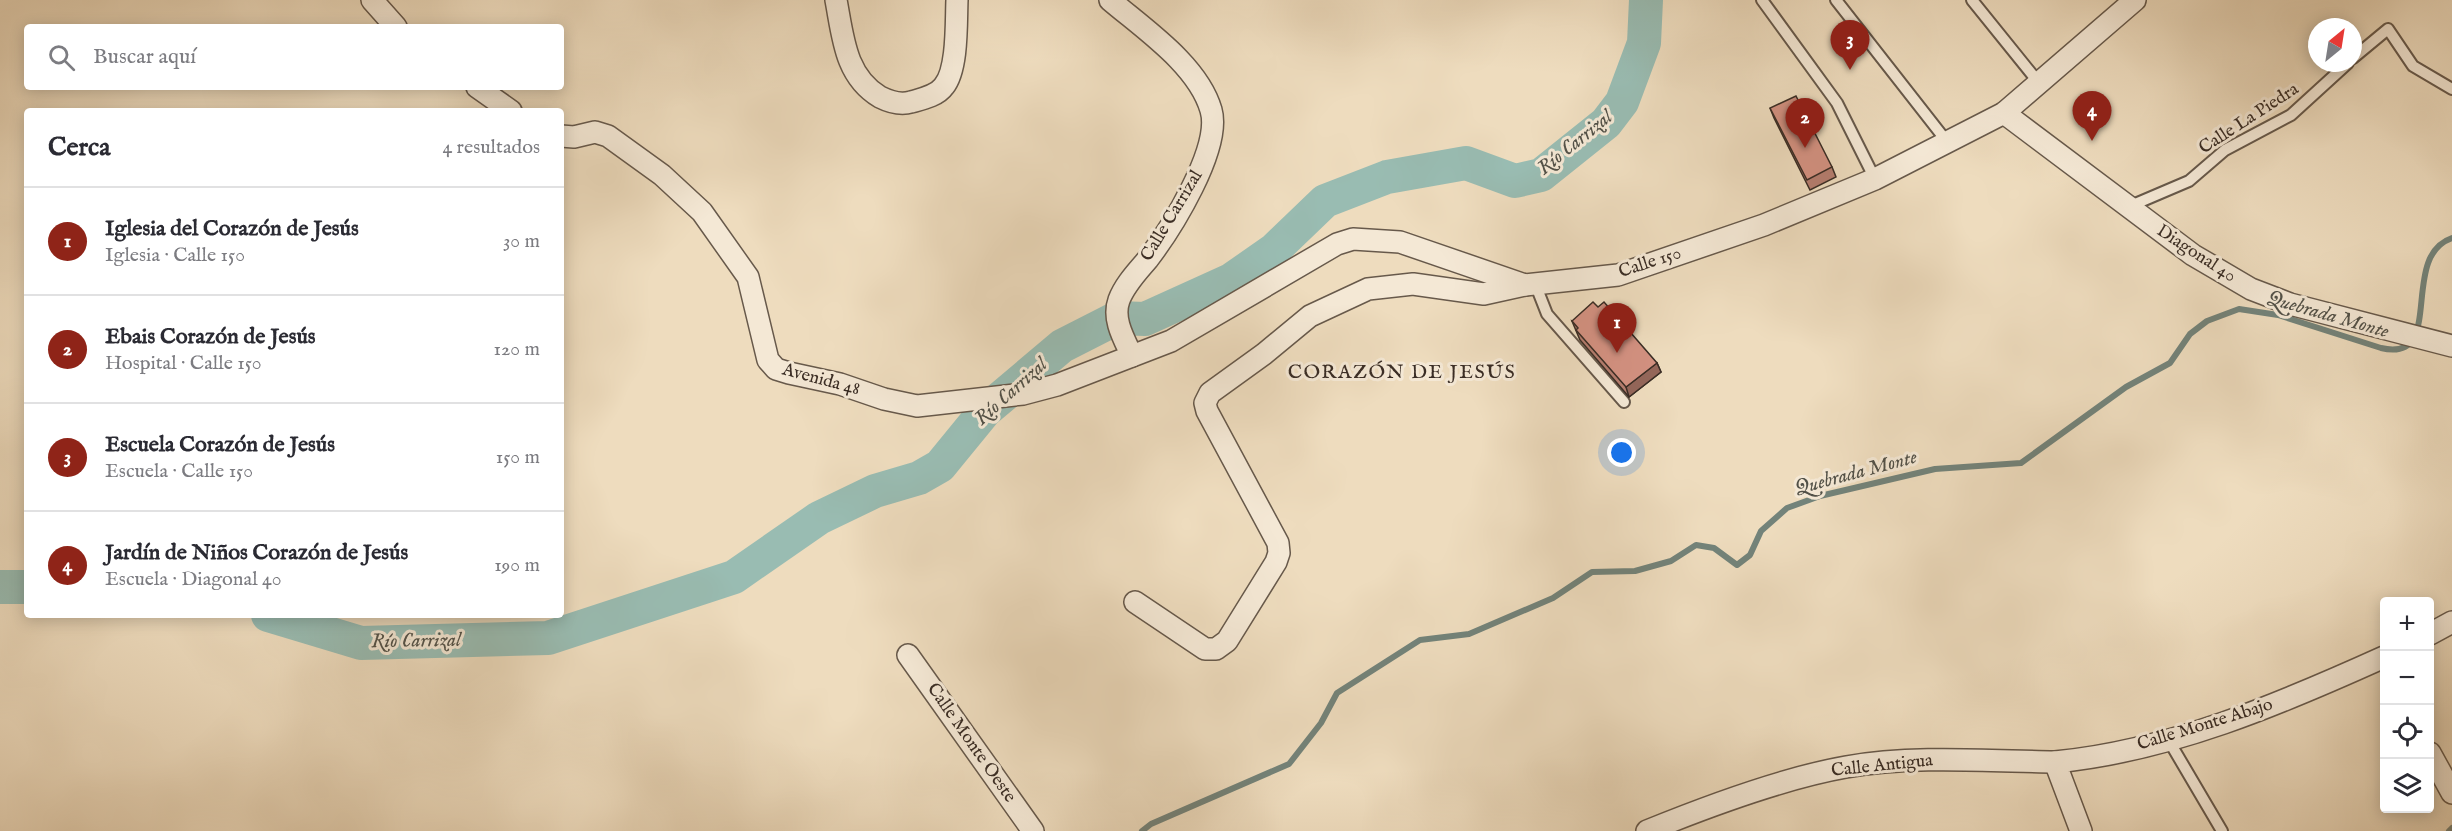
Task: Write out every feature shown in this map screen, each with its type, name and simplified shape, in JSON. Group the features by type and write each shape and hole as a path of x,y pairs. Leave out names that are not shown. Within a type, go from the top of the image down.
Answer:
{"street":[{"path":"372,0 393,24"},
{"path":"836,0 847,56 856,77 878,96 904,105 927,98 944,87 952,67 957,0"},
{"name":"Calle Carrizal","path":"1110,0 1174,53 1199,87 1211,111 1210,133 1204,164 1170,227 1119,300 1117,318 1120,332 1132,356"},
{"name":"Calle 150","path":"1132,356 1171,341 1337,244 1353,238 1400,242 1531,285 1618,275 1764,225 1875,179 2004,113 2135,0"},
{"path":"481,90 507,108"},
{"name":"Diagonal 40","path":"2004,113 2193,255 2251,289 2290,304 2452,346"},
{"name":"Avenida 48","path":"564,136 574,137 596,132 608,136 662,175 702,212 748,277 768,360 776,369 917,406 1023,394 1056,385 1132,356"},
{"path":"1136,602 1205,650 1216,649 1227,641 1276,562 1279,553 1278,543 1208,411 1205,403 1210,393 1264,354 1310,316 1368,289 1413,284 1484,294 1531,285"},
{"path":"2434,632 2452,622"},
{"name":"Calle Monte Oeste","path":"908,655 1033,831"},
{"name":"Calle Monte Abajo","path":"2055,762 2169,741 2267,707 2380,659"},
{"path":"2433,759 2452,793"},
{"name":"Calle Antigua","path":"1647,831 1811,774 1849,766 1938,760 2055,762"},
{"path":"2055,762 2081,831"}],"lane":[{"path":"1762,0 1837,103 1875,179"},
{"path":"1836,0 1948,143"},
{"path":"1972,0 2039,83"},
{"path":"2362,51 2388,29 2413,66 2452,89"},
{"name":"Calle La Piedra","path":"2128,207 2189,181 2225,150 2291,115 2338,72"},
{"path":"1531,285 1547,314 1624,402"},
{"path":"2169,741 2222,831"}],"building":[{"path":"1796,96 1832,167 1807,180 1770,108"},
{"path":"1593,302 1598,307 1604,302 1657,363 1626,387 1576,330 1578,328 1572,321"}],"waterway":[{"name":"Río Carrizal","path":"278,618 361,643 548,638 734,577 819,518 875,491 919,478 940,466 985,411 1062,346 1117,318 1145,319 1231,280 1274,250 1325,201 1387,177 1466,163 1515,181 1541,175 1606,123 1622,102 1644,43 1646,0"},
{"name":"Quebrada Monte","path":"1142,831 1151,824 1289,764 1321,723 1337,693 1420,640 1469,634 1553,598 1592,572 1635,571 1671,561 1696,545 1714,548 1737,565 1750,555 1761,531 1787,508 1820,496 1935,469 2021,463 2126,387 2170,363 2190,334 2207,321 2239,309 2278,315 2381,348 2401,349 2412,340 2418,325 2427,265 2436,249 2452,238"},
{"name":"Río Carrizal","path":"0,587 24,587"},
{"path":"2449,831 2452,828"}],"place":[{"name":"Escuela Corazón de Jesús","path":"1850,70"},
{"name":"Jardín de Niños Corazón de Jesús","path":"2092,141"},
{"name":"Ebais Corazón de Jesús","path":"1805,148"},
{"name":"Iglesia del Corazón de Jesús","path":"1617,353"}],"district":[{"name":"CORAZÓN DE JESÚS","path":"1402,372"}]}
